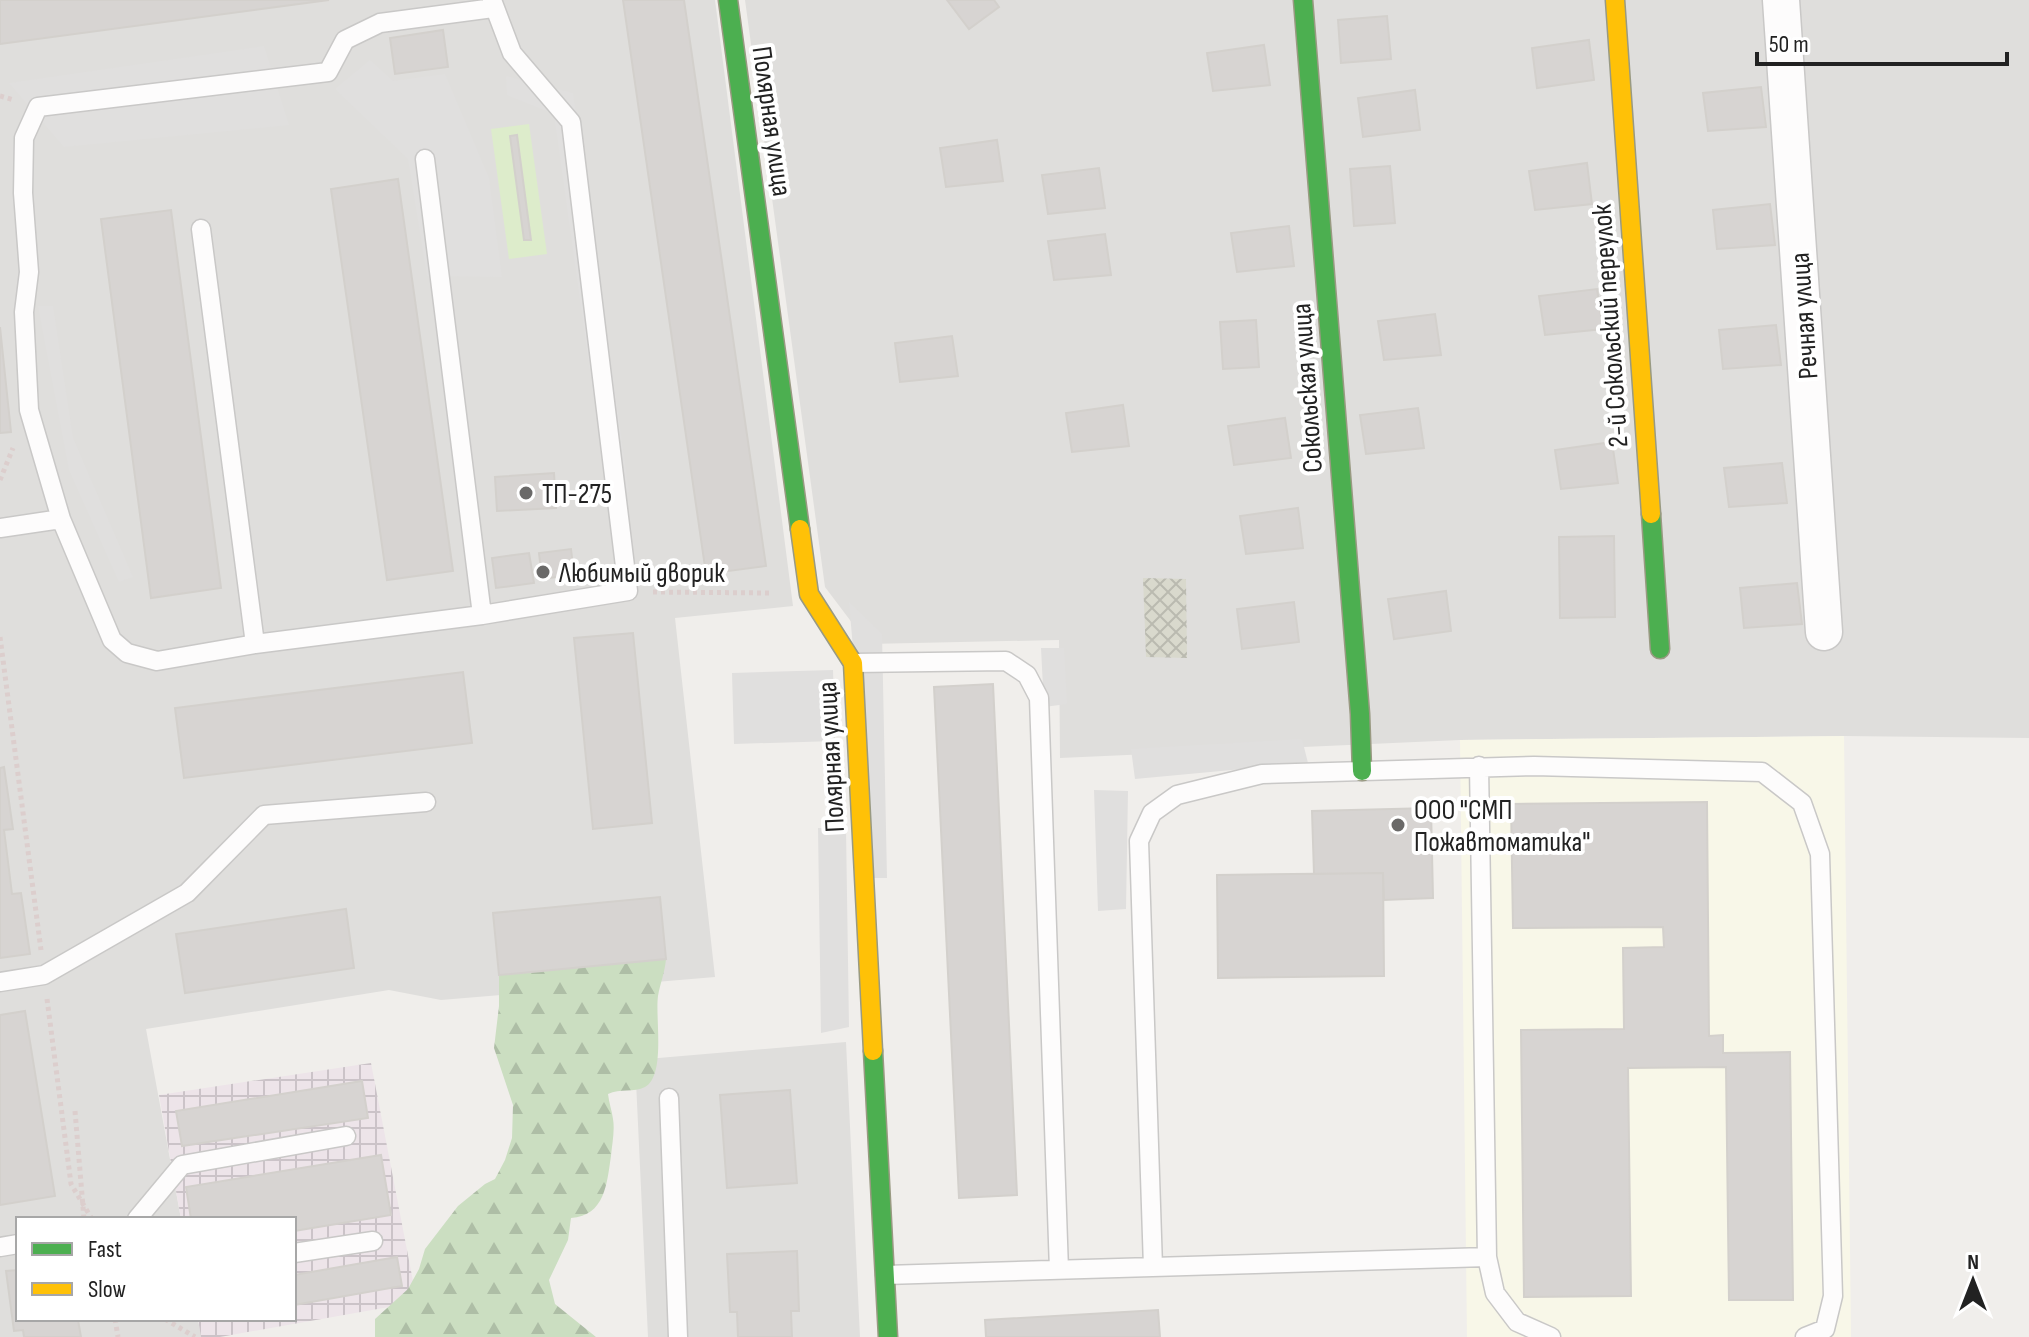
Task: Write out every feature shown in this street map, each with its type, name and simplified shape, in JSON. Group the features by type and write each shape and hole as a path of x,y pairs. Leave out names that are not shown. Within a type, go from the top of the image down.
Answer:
{"street":[{"name":"Полярная улица","path":"728,0 809,594 853,663 888,1337"},
{"name":"Сокольская улица","path":"1303,0 1362,771"},
{"name":"2-й Сокольский переулок","path":"1615,0 1660,649"},
{"name":"Речная улица","path":"1781,0 1824,632"}],"lane":[{"path":"493,4 512,53 571,122 628,591 482,615 255,644 157,661 127,653 112,640 61,519 29,410 24,312 29,272 23,193 24,138 38,107 328,72 345,40 380,23 493,4"},
{"path":"425,159 482,615"},
{"path":"201,229 255,644"},
{"path":"0,528 61,519"},
{"path":"853,663 1006,661 1027,675 1039,698 1059,1270"},
{"path":"1479,766 1487,1257 1495,1293 1517,1322 1551,1337"},
{"path":"1153,1267 1139,841 1152,813 1177,795 1262,774 1479,766 1762,772 1802,803 1820,854 1833,1296 1825,1329 1805,1337"},
{"path":"0,982 44,975 187,893 264,815 426,802"},
{"path":"669,1098 678,1337"},
{"path":"139,1217 182,1165 346,1136"},
{"path":"296,1253 373,1241"},
{"path":"885,1275 1487,1257"}],"path":[{"path":"628,591 809,594"},
{"path":"0,637 71,1184 91,1217"},
{"path":"75,1111 84,1217"},
{"path":"168,1321 195,1337"}],"shaded area":[{"path":"0,0 715,0 793,606 675,618 715,977 441,1000 389,990 146,1029 181,1217 16,1217 16,1321 198,1321 201,1337 0,1337"},
{"path":"745,0 2029,0 2029,738 1844,736 1460,740 1060,758 1059,640 868,644 825,587"},
{"path":"264,46 289,125 64,147 9,83"},
{"path":"370,60 393,81 445,74 489,178 502,277 427,276 408,159 335,89"},
{"path":"506,76 573,93 629,492 608,501 554,114 507,95"},
{"path":"38,306 53,306 73,438 133,577 119,582 69,470"},
{"path":"1143,578 1186,579 1187,658 1146,657"},
{"path":"849,602 882,634 887,878 873,878"},
{"path":"1041,648 1064,648 1067,704 1044,707"},
{"path":"833,670 835,741 734,744 732,673"},
{"path":"1844,736 1851,1337 1467,1337 1460,740"},
{"path":"1302,739 1308,763 1135,779 1131,749"},
{"path":"1094,790 1128,791 1126,909 1098,911"},
{"path":"818,828 846,829 849,1027 821,1033"},
{"path":"846,1042 860,1337 648,1337 635,1060"},
{"path":"371,1063 417,1302 220,1337 201,1337 198,1321 296,1321 296,1217 181,1217 159,1095"}],"green space":[{"path":"529,124 547,254 509,259 491,129"},
{"path":"666,959 657,1006 658,1059 655,1071 645,1087 608,1094 614,1128 606,1187 598,1205 582,1216 571,1218 568,1240 549,1280 555,1304 596,1337 375,1337 375,1319 408,1289 425,1249 458,1206 495,1179 505,1160 512,1138 513,1105 494,1048 499,975"}],"building":[{"path":"0,0 329,0 0,44"},
{"path":"623,0 684,0 766,566 706,574"},
{"path":"947,0 994,0 999,7 969,29"},
{"path":"1387,16 1391,59 1341,63 1338,20"},
{"path":"443,30 448,67 395,74 390,38"},
{"path":"1589,40 1594,80 1537,88 1532,48"},
{"path":"1264,45 1270,85 1213,91 1207,53"},
{"path":"1761,87 1766,127 1708,131 1703,93"},
{"path":"1415,90 1420,130 1363,137 1358,98"},
{"path":"517,135 531,240 524,240 510,136"},
{"path":"997,140 1003,181 946,187 940,148"},
{"path":"1587,163 1592,204 1535,210 1529,171"},
{"path":"1390,166 1395,223 1354,226 1350,169"},
{"path":"1099,168 1105,208 1048,214 1042,175"},
{"path":"398,179 453,571 387,580 331,189"},
{"path":"1770,204 1775,245 1717,249 1713,210"},
{"path":"171,210 221,588 151,598 101,219"},
{"path":"1289,226 1294,266 1237,272 1231,233"},
{"path":"1105,234 1111,275 1054,280 1048,241"},
{"path":"1597,289 1603,329 1545,335 1539,296"},
{"path":"1435,314 1441,355 1384,360 1378,321"},
{"path":"1256,320 1259,367 1223,369 1220,322"},
{"path":"1776,325 1781,365 1723,369 1719,330"},
{"path":"0,327 11,432 0,433"},
{"path":"952,336 958,376 900,382 895,343"},
{"path":"1123,405 1129,446 1072,452 1066,413"},
{"path":"1418,408 1424,448 1366,454 1360,415"},
{"path":"1285,418 1291,458 1234,465 1228,426"},
{"path":"1612,442 1618,483 1561,489 1555,450"},
{"path":"1782,463 1787,503 1729,507 1724,468"},
{"name":"ТП-275","path":"554,473 556,508 497,511 495,477"},
{"path":"1298,508 1303,548 1246,554 1240,516"},
{"path":"1614,536 1615,617 1560,618 1559,537"},
{"path":"571,549 574,575 542,579 539,553"},
{"path":"529,553 534,583 496,588 492,558"},
{"path":"1797,583 1802,624 1744,628 1740,588"},
{"path":"1446,591 1451,631 1394,639 1388,599"},
{"path":"1294,602 1299,642 1242,649 1237,609"},
{"path":"633,633 652,823 593,829 574,638"},
{"path":"463,672 472,743 184,778 175,708"},
{"path":"993,684 1017,1195 959,1198 934,687"},
{"path":"4,767 13,829 4,830 12,894 21,893 30,954 0,958 0,768"},
{"path":"1707,802 1709,1036 1723,1035 1723,1053 1790,1052 1793,1300 1729,1300 1726,1067 1628,1068 1631,1296 1524,1297 1521,1030 1624,1029 1623,948 1664,947 1663,927 1513,928 1511,804"},
{"path":"1431,808 1433,898 1384,900 1383,873 1314,874 1312,811"},
{"path":"1383,873 1384,976 1218,978 1217,875"},
{"path":"660,897 666,959 499,975 493,913"},
{"path":"346,909 354,968 185,993 176,934"},
{"path":"25,1011 55,1196 0,1205 0,1015"},
{"path":"362,1081 368,1118 182,1146 176,1111"},
{"path":"790,1090 797,1183 727,1188 720,1095"},
{"path":"381,1155 391,1215 296,1231 296,1217 191,1217 186,1187"},
{"path":"797,1251 799,1311 791,1311 792,1337 738,1337 737,1312 730,1312 727,1254"},
{"path":"397,1257 402,1286 296,1305 296,1275"},
{"path":"16,1270 16,1321 78,1321 81,1337 24,1337 23,1330 14,1331 6,1271"},
{"path":"1158,1310 1160,1337 986,1337 985,1320"}],"traffic: fast":[{"path":"728,0 800,529"},
{"path":"1303,0 1362,771"},
{"path":"1651,514 1660,649"},
{"path":"873,1051 888,1337"}],"traffic: slow":[{"path":"1615,0 1651,514"},
{"path":"800,529 809,594 853,663 873,1051"}],"place":[{"name":"ТП-275","path":"526,493"},
{"name":"Любимый дворик","path":"543,572"},
{"name":"ООО \"СМП Пожавтоматика\"","path":"1398,825"}]}
